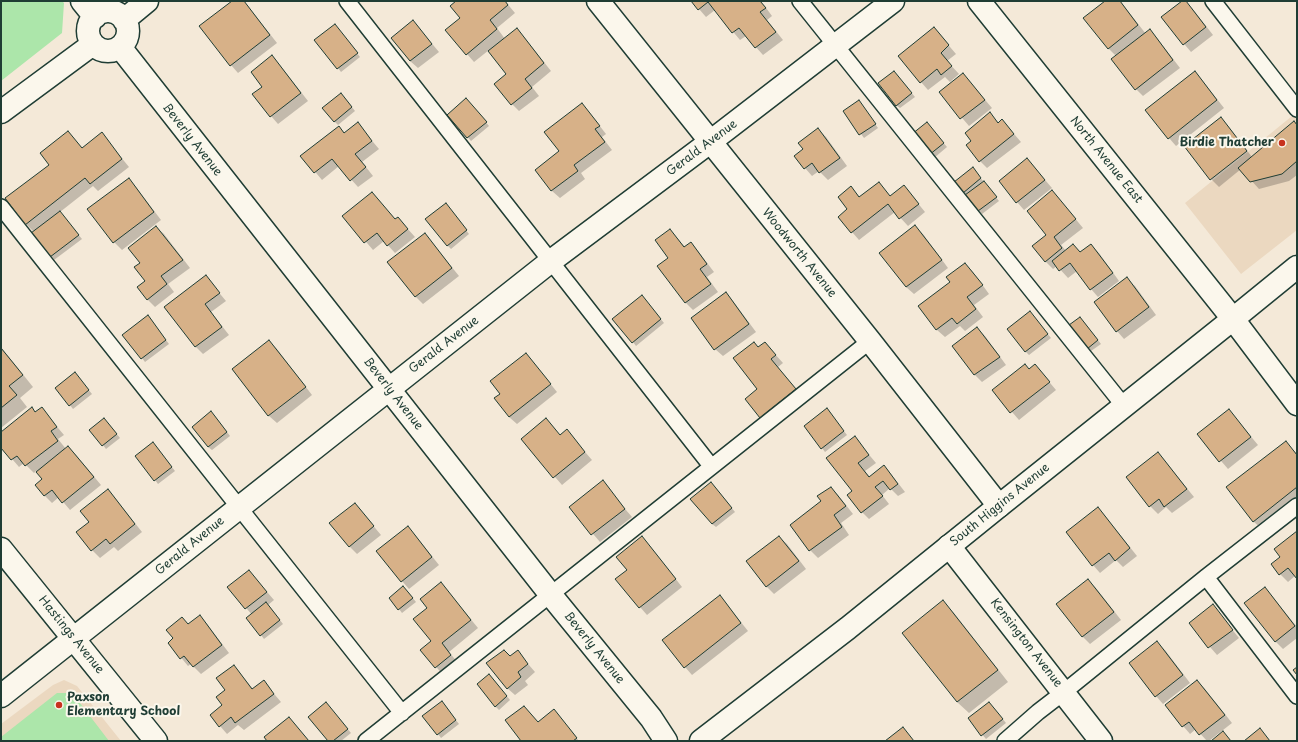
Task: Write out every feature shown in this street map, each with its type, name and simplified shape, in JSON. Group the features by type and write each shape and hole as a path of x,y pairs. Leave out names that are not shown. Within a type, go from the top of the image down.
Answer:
{"street":[{"path":"124,20 147,1"},
{"name":"Woodworth Avenue","path":"598,1 870,341 999,506"},
{"name":"Gerald Avenue","path":"1,696 551,261 710,142 893,1"},
{"name":"North Avenue East","path":"979,1 1233,320 1297,404"},
{"path":"89,9 116,13 124,20 128,29 127,36 120,47 107,51 101,50 93,44 88,30 90,24 89,9"},
{"path":"1,112 93,44"},
{"name":"Beverly Avenue","path":"120,47 388,390 550,594 651,718 666,741"},
{"name":"South Higgins Avenue","path":"701,741 848,628 1233,320 1297,267"},
{"name":"Kensington Avenue","path":"949,546 1101,741"},
{"name":"Hastings Avenue","path":"1,549 156,741"}],"lane":[{"path":"347,1 711,466"},
{"path":"800,1 1124,406"},
{"path":"1214,1 1297,109"},
{"path":"1,208 402,713"},
{"path":"366,741 870,341"},
{"path":"1004,741 1206,577 1297,506"},
{"path":"1206,577 1297,696"}],"shaded area":[{"path":"1297,112 1297,230 1241,274 1185,203"},
{"name":"Paxson Elementary School","path":"64,680 77,686 121,741 1,741 1,724 53,685"}],"green space":[{"path":"1,1 62,1 64,3 62,33 1,81"},
{"name":"Paxson Elementary School","path":"57,693 69,693 80,703 109,741 1,741 1,737"}],"building":[{"path":"232,1 244,1 270,35 230,66 199,26"},
{"path":"456,1 505,1 508,5 490,20 497,29 466,55 445,30 460,18 450,6"},
{"path":"691,1 760,1 766,8 760,12 776,32 755,48 739,28 732,33 708,2 698,10"},
{"path":"1105,1 1120,1 1138,25 1108,49 1083,18"},
{"path":"1182,1 1186,1 1206,27 1183,45 1161,17"},
{"path":"413,20 432,44 410,61 391,38"},
{"path":"335,24 358,53 337,69 314,40"},
{"path":"934,27 949,45 941,53 952,66 941,75 937,69 920,83 898,56"},
{"path":"517,28 544,63 525,79 532,88 511,105 494,84 506,74 488,51"},
{"path":"1150,29 1173,60 1135,90 1111,59"},
{"path":"272,55 301,93 270,117 252,94 262,87 251,72"},
{"path":"894,71 912,93 896,106 878,83"},
{"path":"1195,71 1217,100 1168,139 1145,110"},
{"path":"963,73 985,100 960,119 939,92"},
{"path":"341,93 352,107 334,122 322,108"},
{"path":"466,98 487,122 467,138 447,115"},
{"path":"859,100 876,124 859,135 843,111"},
{"path":"582,103 600,126 595,129 605,142 574,165 578,171 551,191 535,170 559,151 544,132"},
{"path":"990,112 998,123 1002,119 1014,134 979,162 966,145 971,141 965,133"},
{"path":"1221,117 1247,151 1210,180 1184,146"},
{"name":"Birdie Thatcher","path":"1294,121 1297,125 1297,161 1282,174 1250,182 1238,168"},
{"path":"358,122 372,141 355,154 366,167 350,181 332,159 314,173 300,156 339,126 344,133"},
{"path":"927,122 944,143 929,155 912,134"},
{"path":"818,128 840,158 819,173 812,163 804,169 794,156 803,149 798,143"},
{"path":"68,131 82,148 102,132 122,159 90,184 85,178 25,225 5,198 49,165 40,153"},
{"path":"1027,158 1045,180 1016,203 999,181"},
{"path":"973,167 981,178 963,193 954,182"},
{"path":"129,178 154,212 113,243 87,209"},
{"path":"984,181 997,197 978,211 965,195"},
{"path":"879,182 890,196 904,185 919,204 899,219 888,204 851,233 838,217 847,209 838,197 851,186 859,197"},
{"path":"1052,190 1076,219 1054,237 1062,248 1045,262 1032,246 1046,235 1027,211"},
{"path":"372,192 395,219 398,217 408,229 387,246 377,233 364,243 342,216"},
{"path":"446,203 467,230 447,246 425,219"},
{"path":"60,211 79,235 50,257 31,233"},
{"path":"915,225 942,260 906,287 879,253"},
{"path":"156,226 183,260 161,276 167,284 147,300 137,287 145,281 134,267 140,263 128,248"},
{"path":"670,229 684,247 691,242 707,264 700,269 711,284 685,303 657,266 668,258 655,240"},
{"path":"425,233 452,268 415,297 387,262"},
{"path":"1073,244 1080,252 1091,244 1113,273 1090,290 1070,263 1059,271 1052,261"},
{"path":"965,263 983,285 967,297 976,309 957,324 952,318 936,330 918,306 950,282 946,277"},
{"path":"206,275 220,293 205,304 222,327 195,347 164,307"},
{"path":"1127,277 1149,307 1116,332 1094,302"},
{"path":"726,292 749,324 714,350 691,318"},
{"path":"642,295 661,319 632,343 612,319"},
{"path":"1030,311 1048,334 1025,352 1007,329"},
{"path":"148,315 166,340 141,359 122,335"},
{"path":"1080,317 1098,340 1087,349 1069,325"},
{"path":"977,327 1000,357 974,375 952,346"},
{"path":"269,340 306,387 268,416 232,369"},
{"path":"754,342 758,347 765,342 776,355 771,359 796,389 760,418 745,399 757,389 733,358"},
{"path":"1,348 23,375 9,386 17,395 1,408"},
{"path":"526,353 551,384 509,417 494,398 500,394 490,381"},
{"path":"1025,364 1029,369 1035,364 1050,382 1010,413 992,390"},
{"path":"75,372 89,390 69,406 55,388"},
{"path":"32,407 35,412 42,407 57,427 51,431 58,441 25,466 17,456 11,460 1,448 1,432"},
{"path":"827,408 844,431 821,449 804,426"},
{"path":"1229,409 1251,437 1219,462 1197,434"},
{"path":"211,411 227,432 208,447 192,427"},
{"path":"104,418 117,434 102,446 89,430"},
{"path":"546,418 560,435 567,429 585,452 553,478 521,439"},
{"path":"855,436 869,455 858,463 869,477 884,465 898,484 890,490 883,481 875,487 883,496 861,513 847,495 852,491 826,458"},
{"path":"1286,441 1297,455 1297,487 1253,522 1226,487"},
{"path":"153,442 172,467 154,481 135,456"},
{"path":"68,446 94,477 62,503 52,490 44,496 35,485 42,479 36,472"},
{"path":"1158,452 1187,489 1164,507 1159,499 1149,507 1126,477"},
{"path":"603,480 625,509 591,535 569,507"},
{"path":"711,482 732,508 712,524 690,499"},
{"path":"831,487 846,506 834,515 842,527 809,551 790,525 821,501 817,496"},
{"path":"108,489 135,524 110,544 106,539 91,551 76,532 89,522 80,511"},
{"path":"355,503 374,526 349,547 329,523"},
{"path":"1098,507 1130,548 1115,561 1109,553 1092,566 1066,532"},
{"path":"408,526 432,557 401,582 376,551"},
{"path":"1297,531 1297,579 1288,568 1279,575 1271,564 1280,557 1274,549"},
{"path":"642,536 676,579 639,608 615,579 627,570 616,557"},
{"path":"779,536 799,561 766,587 746,561"},
{"path":"249,570 267,592 245,609 227,587"},
{"path":"1088,579 1114,612 1082,637 1056,604"},
{"path":"441,582 471,620 442,643 451,655 435,668 420,650 431,641 413,619 427,608 420,599"},
{"path":"403,586 413,598 398,610 389,598"},
{"path":"1265,587 1295,626 1275,642 1244,603"},
{"path":"720,595 741,623 684,668 662,640"},
{"path":"943,600 998,670 957,702 902,633"},
{"path":"266,602 280,620 260,636 246,618"},
{"path":"1213,604 1233,630 1208,648 1189,623"},
{"path":"200,615 222,645 193,667 184,656 180,659 168,643 173,638 166,630 182,617 188,624"},
{"path":"1157,641 1183,675 1155,697 1129,663"},
{"path":"504,650 510,656 518,650 528,664 518,672 521,677 507,689 486,663"},
{"path":"234,665 252,689 264,680 274,694 235,723 231,717 219,727 210,715 222,705 216,697 225,690 216,678"},
{"path":"1297,667 1297,675 1293,670"},
{"path":"489,674 507,696 495,707 477,684"},
{"path":"1197,680 1225,715 1199,735 1189,722 1182,727 1165,705"},
{"path":"442,701 456,720 437,735 422,716"},
{"path":"326,702 348,729 333,741 328,741 308,717"},
{"path":"989,702 1003,719 981,736 968,718"},
{"path":"524,706 538,722 554,709 577,738 573,741 521,741 505,720"},
{"path":"289,717 309,741 267,741 264,737"},
{"path":"903,727 914,741 885,741"},
{"path":"1260,728 1270,741 1244,741"},
{"path":"1223,731 1231,741 1211,741"}],"place":[{"name":"Birdie Thatcher","path":"1282,143"},
{"name":"Paxson Elementary School","path":"59,705"}]}
